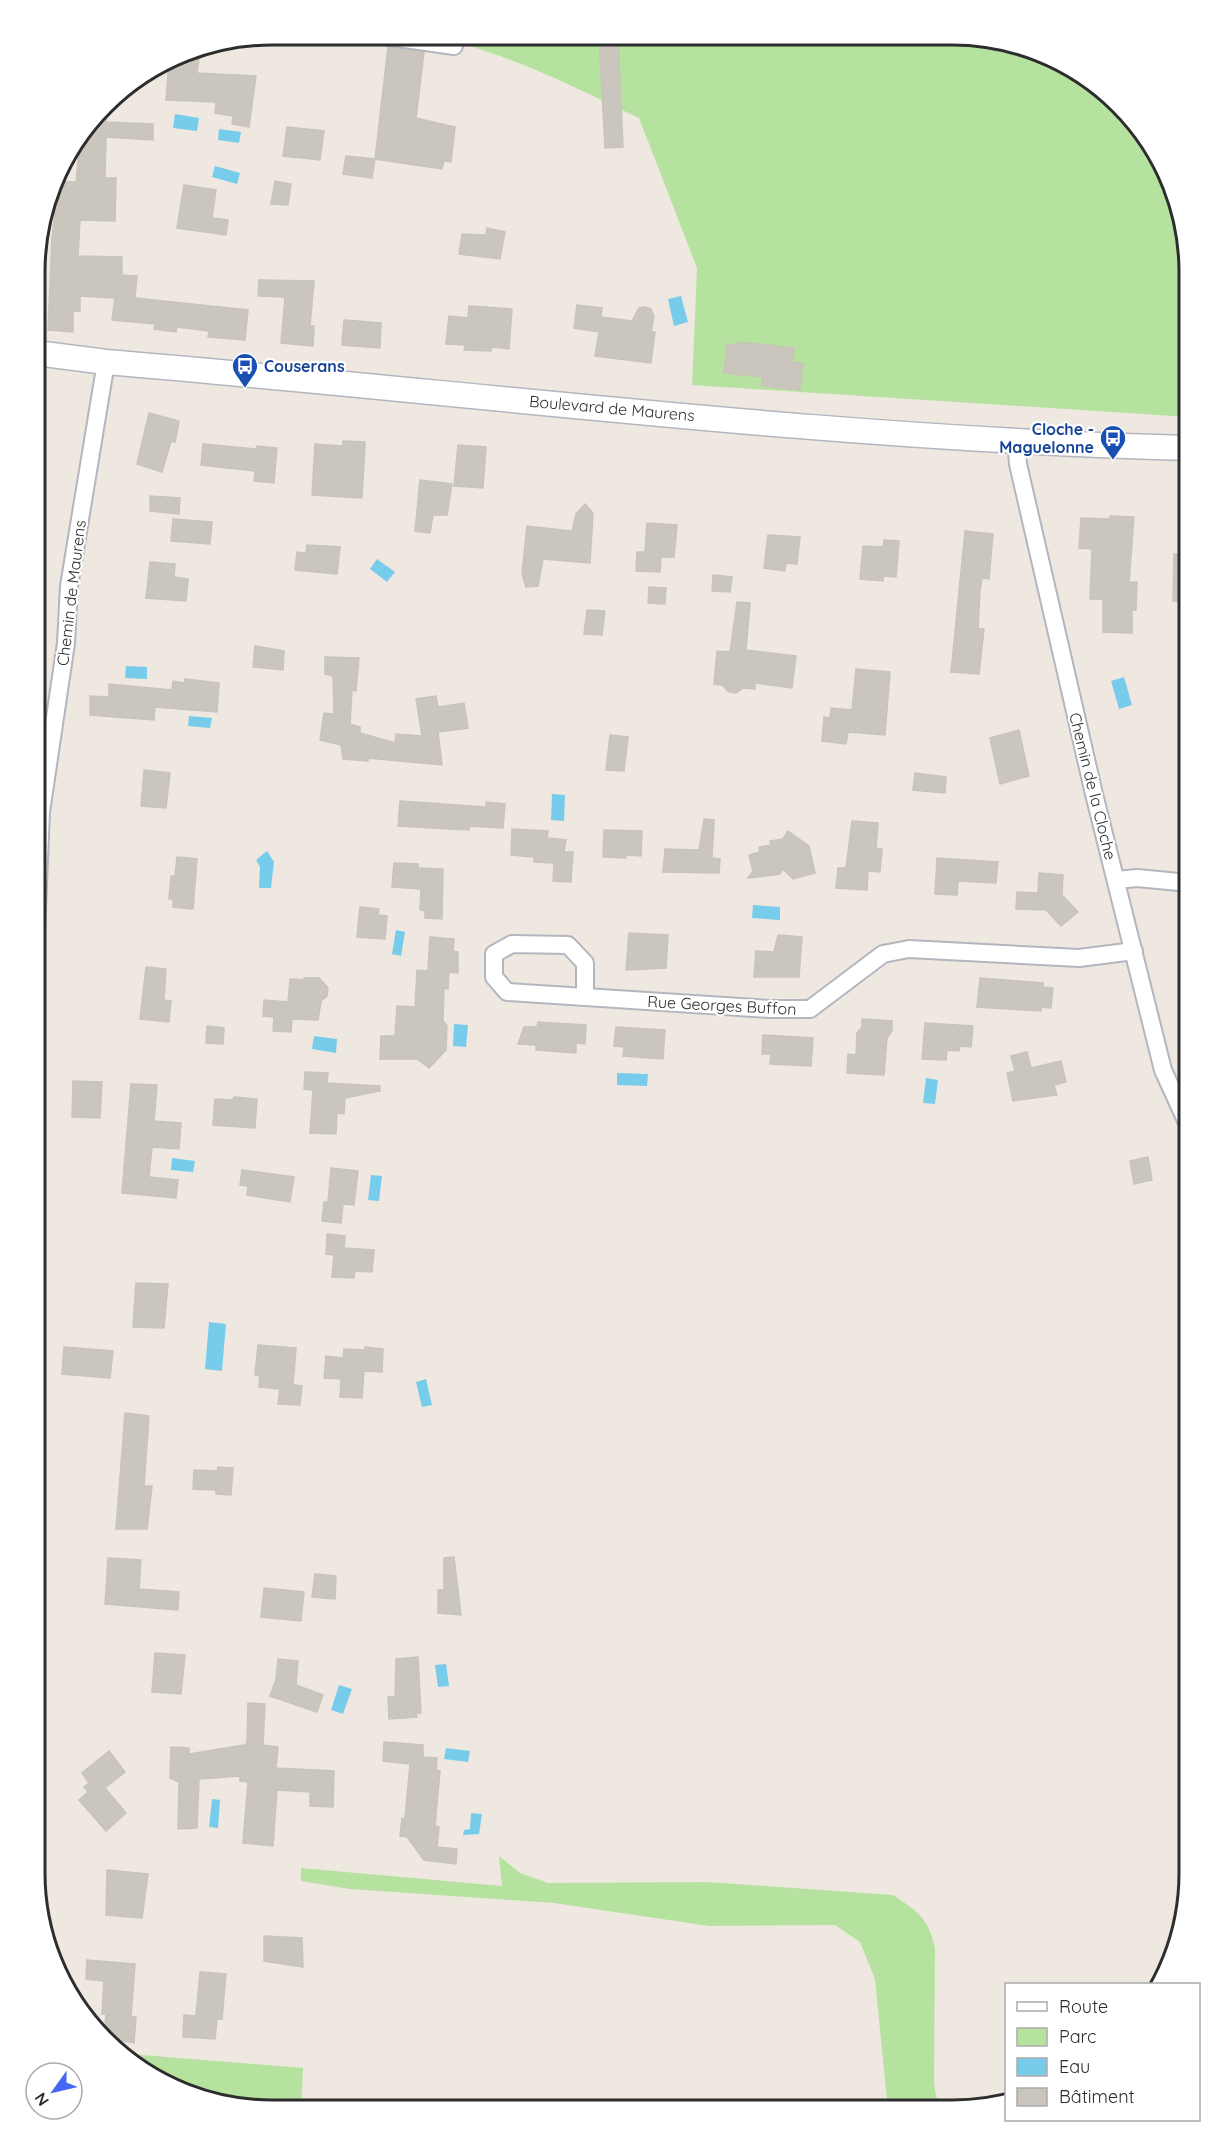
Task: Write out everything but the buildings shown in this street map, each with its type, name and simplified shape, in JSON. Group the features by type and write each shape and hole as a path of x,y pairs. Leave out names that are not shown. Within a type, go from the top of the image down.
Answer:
{"street":[{"path":"447,45 454,46"},
{"name":"Boulevard de Maurens","path":"45,353 106,362 834,428 1179,446"},
{"name":"Chemin de Maurens","path":"45,785 66,643 69,586 106,362"},
{"name":"Chemin de la Cloche","path":"1016,439 1021,475 1116,880 1163,1070 1179,1105"},
{"path":"1116,880 1137,878 1179,882"},
{"name":"Rue Georges Buffon","path":"585,997 585,963 568,945 512,944 494,954 494,977 507,992 770,1009 810,1009 883,954 909,949 1079,958 1134,951"}],"green space":[{"path":"464,45 967,45 1011,53 1053,68 1078,83 1113,111 1149,158 1162,185 1175,228 1179,257 1179,416 692,385 697,268 639,118 534,69"},
{"path":"499,1856 520,1873 548,1883 707,1882 893,1895 921,1916 929,1929 935,1948 934,2084 937,2100 887,2100 875,1979 860,1942 835,1925 709,1926 554,1903 350,1889 301,1881 301,1868 502,1886"},
{"path":"136,2054 303,2068 301,2100 257,2100 228,2096 185,2083 158,2070"}],"water":[{"path":"175,114 199,118 197,131 173,128"},
{"path":"219,129 241,132 239,143 218,140"},
{"path":"215,166 240,173 237,184 212,177"},
{"path":"681,296 688,322 674,326 668,299"},
{"path":"377,559 395,572 387,582 370,569"},
{"path":"126,666 147,667 147,679 125,678"},
{"path":"1124,677 1132,705 1119,709 1111,681"},
{"path":"189,716 212,718 210,728 188,726"},
{"path":"552,794 565,795 564,821 551,820"},
{"path":"267,851 274,862 271,888 259,888 260,867 256,860"},
{"path":"753,905 780,907 780,920 752,918"},
{"path":"396,930 405,932 401,956 392,954"},
{"path":"454,1024 468,1025 466,1047 453,1046"},
{"path":"314,1036 337,1039 336,1053 312,1049"},
{"path":"617,1073 648,1074 647,1086 617,1085"},
{"path":"926,1078 938,1080 935,1104 923,1103"},
{"path":"172,1158 195,1161 193,1172 171,1170"},
{"path":"371,1175 382,1176 379,1201 368,1200"},
{"path":"209,1322 226,1324 222,1371 205,1369"},
{"path":"426,1379 432,1405 422,1407 416,1382"},
{"path":"446,1664 449,1686 438,1687 435,1665"},
{"path":"339,1685 352,1689 343,1714 331,1710"},
{"path":"446,1748 470,1751 468,1762 444,1759"},
{"path":"212,1799 220,1800 218,1828 209,1827"},
{"path":"471,1813 482,1814 479,1834 463,1835 464,1830 470,1829"}],"place":[{"name":"Couserans","path":"245,389"},
{"name":"Cloche - Maguelonne","path":"1113,461"}]}
